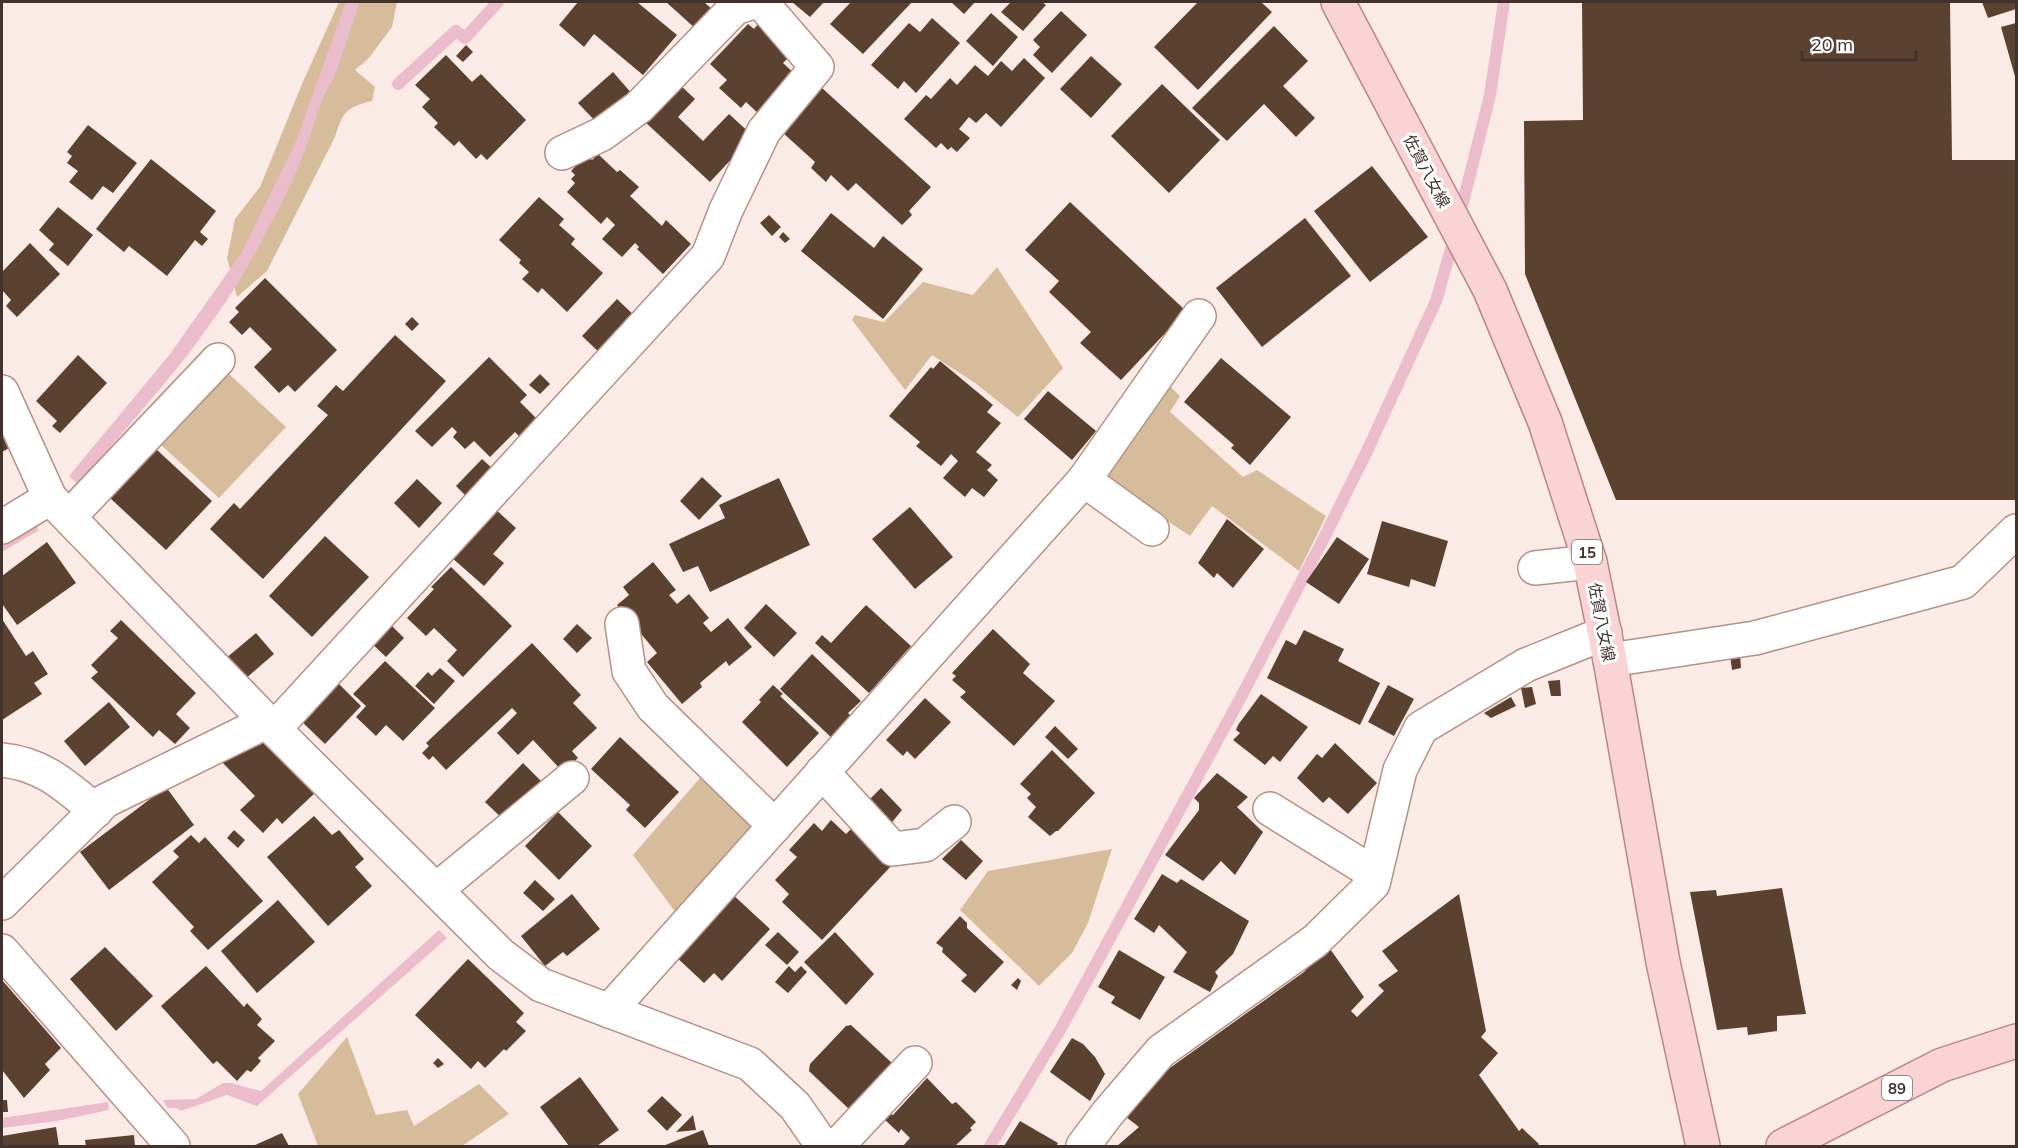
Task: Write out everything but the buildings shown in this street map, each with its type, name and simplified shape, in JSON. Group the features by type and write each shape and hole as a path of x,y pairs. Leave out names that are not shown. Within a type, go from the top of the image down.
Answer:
{"main road":[{"name":"佐賀八女線","path":"1338,2 1490,290 1545,422 1590,562 1608,647 1663,962 1703,1146"},
{"name":"89","path":"1783,1146 1942,1065 2016,1041"}],"street":[{"path":"562,153 602,135 639,107 735,8 753,2"},
{"path":"2,903 105,801 271,725 708,256 726,210 764,131 817,67 761,2"},
{"path":"609,1011 1083,480 1199,316"},
{"path":"2,527 60,508 218,360"},
{"path":"2,392 60,508 271,725 501,955 541,985 750,1064 795,1106 823,1146"},
{"path":"1083,480 1152,529"},
{"path":"1083,1146 1161,1051 1315,941 1372,884 1400,770 1421,728 1526,665 1608,647 1755,638 1964,582 2016,531"},
{"path":"1535,568 1590,562"},
{"path":"622,624 629,671 653,707 775,826"},
{"path":"2,760 16,762 55,777 96,811"},
{"path":"822,772 894,849 925,846 954,822"},
{"path":"436,890 572,778"},
{"path":"1270,809 1375,874"},
{"path":"2,951 173,1146"},
{"path":"837,1146 915,1063"}],"shaded area":[{"path":"339,2 397,2 392,27 369,58 355,70 375,87 372,101 351,108 343,116 335,137 267,271 237,297 227,258 235,219 260,187 302,84"},
{"path":"346,2 360,2 334,78 321,104 295,174 242,277 176,369 78,484 69,476 170,354 242,252 296,141"},
{"path":"997,267 1063,368 1018,417 975,383 932,355 905,390 852,320 855,315 884,322 923,282 973,295"},
{"path":"227,372 286,427 219,498 161,445"},
{"path":"1170,386 1180,396 1170,412 1243,477 1257,470 1326,516 1299,571 1212,506 1190,536 1103,478"},
{"path":"33,521 39,530 2,552 2,540"},
{"path":"700,778 753,823 753,839 679,917 633,855"},
{"path":"1112,849 1088,923 1072,953 1039,986 960,910 988,871"},
{"path":"439,930 447,938 257,1106 227,1095 181,1111 168,1108 163,1100 196,1099 223,1083 261,1091"},
{"path":"347,1037 376,1115 407,1110 414,1126 479,1084 509,1114 462,1146 318,1146 298,1094"},
{"path":"108,1102 109,1110 57,1121 2,1128 2,1118"}],"waterway":[{"path":"398,84 456,31 465,38 498,2"},
{"path":"1459,218 1490,95 1504,2"},
{"path":"990,1146 1060,1030 1241,697 1326,534 1436,301 1455,235"}]}
